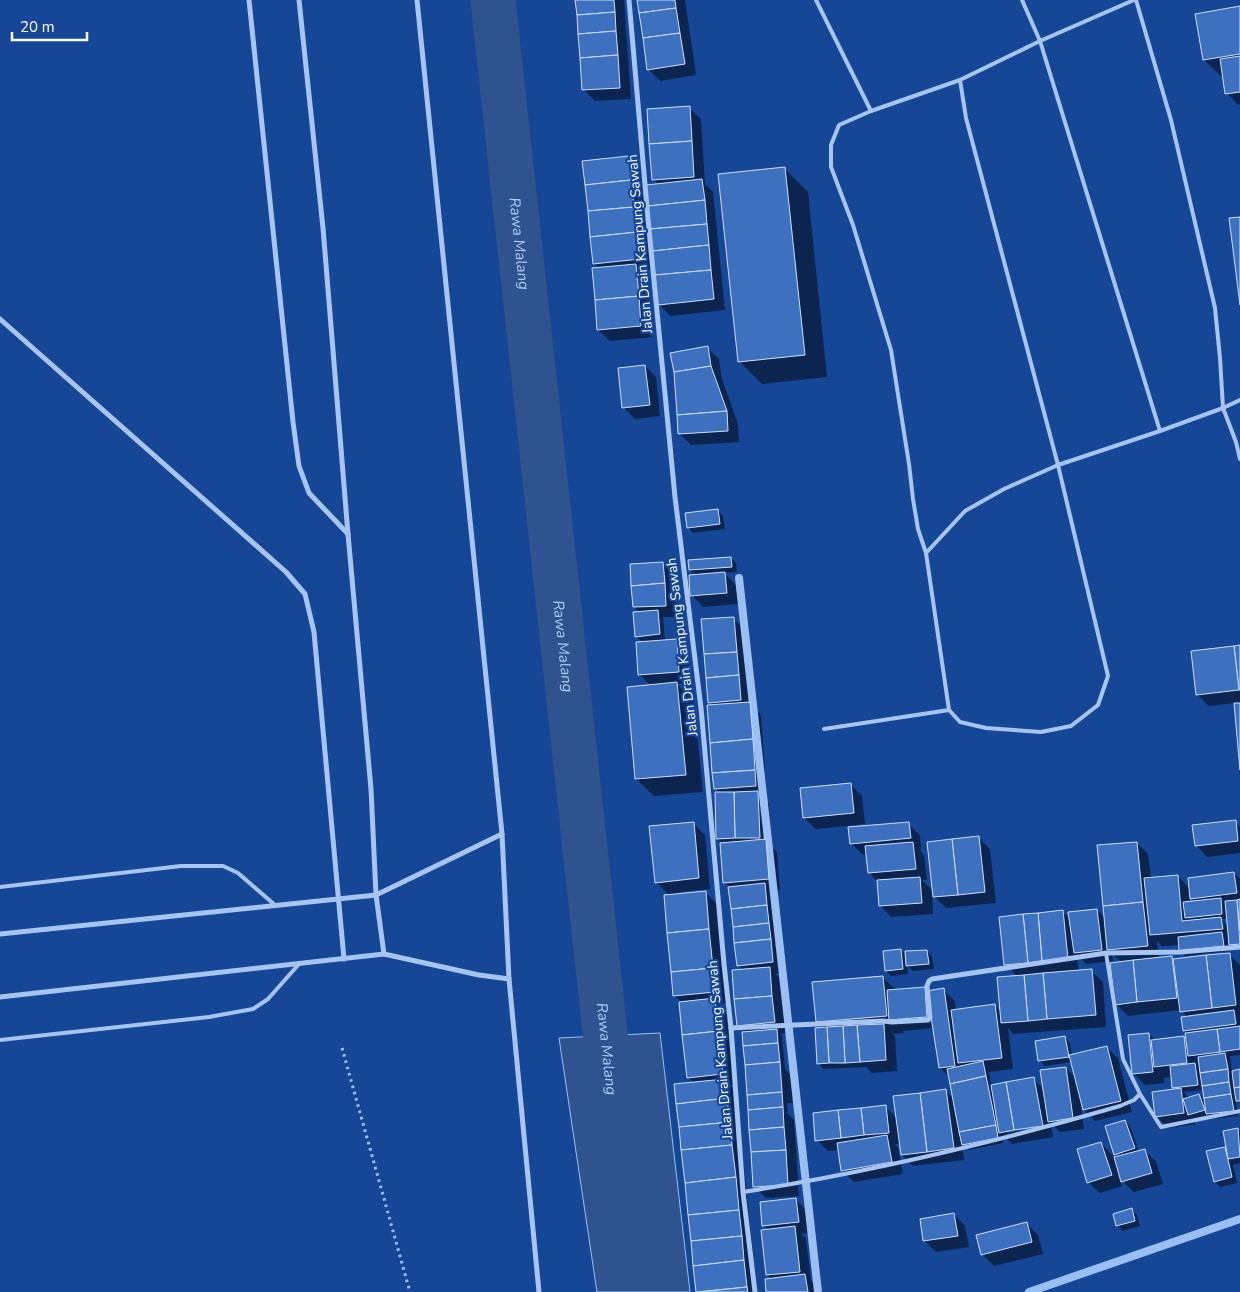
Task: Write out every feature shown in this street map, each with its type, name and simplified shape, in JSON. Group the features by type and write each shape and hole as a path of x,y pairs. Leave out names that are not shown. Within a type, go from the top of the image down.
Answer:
{"street":[{"path":"250,0 293,422 300,466 308,493 348,534"},
{"path":"299,0 323,228 371,789 376,895 384,954"},
{"path":"417,0 502,834 509,979 539,1292"},
{"name":"Jalan Drain Kampung Sawah","path":"629,0 673,477 701,708 731,1028 744,1192 755,1292"},
{"path":"0,319 286,572 306,594 314,632 344,959"},
{"path":"0,934 376,895 502,834"},
{"path":"731,1028 928,1020 930,1018 927,986 932,979 1106,953 1181,952 1240,947"},
{"path":"0,997 384,954 479,975 509,979"}],"lane":[{"path":"816,0 871,111"},
{"path":"1022,0 1040,41 1160,432"},
{"path":"960,80 966,118 1058,464 1108,676 1098,705 1071,726 1041,732 986,728 960,722 950,710 926,553 918,529 913,499 891,350 853,225 831,167 831,145 838,125 871,111 960,80 1040,41 1135,0 1171,120 1215,308 1223,408 1236,442 1240,459"},
{"path":"926,553 965,511 1004,489 1058,464 1160,432 1240,400"},
{"path":"824,729 950,710"},
{"path":"0,887 181,866 222,866 238,873 276,906"},
{"path":"1106,953 1123,1059 1140,1094 1161,1127 1240,1111"},
{"path":"0,1040 209,1017 253,1009 268,999 299,964"},
{"path":"744,1192 835,1176 947,1152 1120,1106 1134,1100 1140,1094"}],"path":[{"path":"342,1048 410,1292"}],"water":[{"path":"660,1033 690,1292 597,1292 559,1038"}],"building":[{"path":"575,0 614,0 615,12 577,15"},
{"path":"637,0 675,0 676,8 639,13"},
{"path":"1240,6 1240,54 1203,60 1195,14"},
{"path":"676,8 680,33 643,38 639,13"},
{"path":"615,12 616,31 578,34 577,15"},
{"path":"616,31 618,55 580,58 578,34"},
{"path":"680,33 685,64 647,70 643,38"},
{"path":"618,55 620,88 582,90 580,58"},
{"path":"1240,56 1240,92 1225,94 1220,59"},
{"path":"690,106 692,141 649,144 647,109"},
{"path":"692,141 694,177 652,180 649,144"},
{"path":"629,156 631,180 585,185 582,161"},
{"path":"785,167 805,355 738,362 718,174"},
{"path":"702,179 705,200 648,206 646,185"},
{"path":"631,180 634,207 588,211 585,185"},
{"path":"705,200 707,224 650,229 648,206"},
{"path":"634,207 637,232 590,237 588,211"},
{"path":"1240,217 1240,305 1229,218"},
{"path":"707,224 709,245 652,251 650,229"},
{"path":"637,232 640,259 593,264 590,237"},
{"path":"709,245 711,270 655,275 652,251"},
{"path":"636,264 639,296 595,300 592,268"},
{"path":"711,270 714,299 658,305 655,275"},
{"path":"639,296 641,326 597,330 595,300"},
{"path":"708,346 711,366 674,372 670,353"},
{"path":"645,365 650,405 622,408 618,368"},
{"path":"711,366 727,411 677,415 674,372"},
{"path":"727,411 728,431 678,434 677,415"},
{"path":"718,509 720,524 687,528 685,513"},
{"path":"731,557 732,567 689,570 688,560"},
{"path":"663,562 665,583 631,586 630,564"},
{"path":"725,572 727,593 690,596 689,575"},
{"path":"665,583 666,606 633,607 631,586"},
{"path":"658,610 660,634 635,637 633,612"},
{"path":"734,617 737,652 704,654 701,619"},
{"path":"677,639 679,672 638,675 636,642"},
{"path":"1240,645 1240,690 1239,690 1234,646"},
{"path":"1234,646 1239,690 1196,695 1191,651"},
{"path":"737,652 739,675 706,678 704,654"},
{"path":"739,675 741,700 708,703 706,678"},
{"path":"677,682 686,775 635,779 627,687"},
{"path":"750,702 753,739 710,743 707,705"},
{"path":"1234,703 1240,703 1240,770"},
{"path":"753,739 755,770 712,773 710,743"},
{"path":"755,770 756,786 714,789 712,773"},
{"path":"851,783 854,813 803,818 800,788"},
{"path":"758,791 760,838 735,838 734,792"},
{"path":"715,792 734,792 735,838 716,839"},
{"path":"1236,820 1238,841 1195,846 1192,825"},
{"path":"694,822 699,878 655,883 649,826"},
{"path":"909,822 911,838 850,844 848,827"},
{"path":"979,836 985,892 958,895 952,839"},
{"path":"766,839 769,879 723,883 720,843"},
{"path":"952,839 958,895 933,897 927,842"},
{"path":"913,842 916,869 868,873 865,846"},
{"path":"1137,842 1143,902 1103,906 1097,845"},
{"path":"1234,872 1237,893 1190,899 1188,878"},
{"path":"1178,875 1182,921 1221,917 1223,929 1150,935 1144,878"},
{"path":"920,877 922,903 879,906 877,880"},
{"path":"765,883 767,905 731,909 728,887"},
{"path":"706,891 709,929 667,933 664,895"},
{"path":"1221,898 1222,914 1185,918 1183,902"},
{"path":"1240,899 1240,931 1237,900"},
{"path":"1237,900 1240,944 1229,945 1225,901"},
{"path":"1143,902 1148,946 1107,950 1103,906"},
{"path":"767,905 769,923 733,927 731,909"},
{"path":"1097,909 1102,950 1074,953 1068,912"},
{"path":"1063,910 1068,959 1042,961 1038,913"},
{"path":"1038,913 1042,961 1028,963 1023,914"},
{"path":"1023,914 1028,963 1004,965 999,917"},
{"path":"769,923 771,939 734,943 733,927"},
{"path":"709,929 713,968 671,972 667,933"},
{"path":"1222,932 1224,946 1179,951 1178,937"},
{"path":"771,939 773,962 737,966 734,943"},
{"path":"901,949 903,969 885,971 883,951"},
{"path":"927,950 929,964 906,966 905,951"},
{"path":"1230,953 1236,1005 1212,1008 1206,955"},
{"path":"1206,955 1212,1008 1180,1012 1173,959"},
{"path":"1172,956 1177,998 1137,1002 1133,960"},
{"path":"1133,960 1137,1002 1115,1005 1110,963"},
{"path":"770,967 772,996 734,999 732,970"},
{"path":"713,968 715,992 673,996 671,972"},
{"path":"1092,969 1096,1015 1047,1019 1043,973"},
{"path":"1043,973 1047,1019 1028,1021 1024,975"},
{"path":"1024,975 1028,1021 1001,1023 997,977"},
{"path":"883,976 887,1016 816,1022 812,982"},
{"path":"925,987 927,1017 889,1020 887,990"},
{"path":"944,988 955,1066 939,1068 927,991"},
{"path":"772,996 775,1022 737,1026 734,999"},
{"path":"715,998 719,1031 682,1035 679,1002"},
{"path":"995,1004 1002,1058 958,1063 951,1010"},
{"path":"1234,1010 1236,1024 1183,1031 1181,1017"},
{"path":"884,1024 886,1060 860,1062 857,1025"},
{"path":"857,1025 860,1062 845,1063 843,1026"},
{"path":"843,1026 845,1063 829,1063 827,1027"},
{"path":"1240,1026 1240,1049 1220,1052 1217,1029"},
{"path":"827,1027 829,1063 817,1064 815,1028"},
{"path":"777,1029 778,1043 743,1046 742,1032"},
{"path":"1217,1029 1220,1052 1188,1056 1185,1033"},
{"path":"719,1031 723,1074 687,1078 682,1035"},
{"path":"1149,1033 1153,1072 1132,1074 1128,1035"},
{"path":"1065,1036 1069,1057 1038,1061 1035,1041"},
{"path":"1184,1036 1187,1063 1154,1067 1151,1040"},
{"path":"778,1043 780,1062 745,1065 743,1046"},
{"path":"1107,1046 1121,1101 1083,1110 1069,1055"},
{"path":"1225,1053 1228,1069 1200,1073 1198,1057"},
{"path":"983,1061 986,1076 950,1084 947,1069"},
{"path":"780,1062 782,1092 747,1095 745,1065"},
{"path":"1195,1063 1198,1085 1172,1088 1170,1066"},
{"path":"1066,1067 1073,1118 1048,1122 1040,1070"},
{"path":"1228,1069 1229,1082 1202,1086 1200,1073"},
{"path":"1240,1069 1240,1087 1234,1088 1232,1071"},
{"path":"986,1076 996,1125 959,1132 950,1084"},
{"path":"1034,1077 1043,1126 1014,1130 1006,1082"},
{"path":"725,1079 727,1098 676,1104 674,1084"},
{"path":"1006,1082 1014,1130 999,1133 991,1085"},
{"path":"1229,1082 1231,1094 1204,1098 1202,1086"},
{"path":"1240,1087 1240,1101 1236,1101 1234,1088"},
{"path":"1181,1088 1184,1113 1155,1117 1152,1092"},
{"path":"946,1089 954,1148 927,1152 920,1093"},
{"path":"782,1092 783,1107 748,1110 747,1095"},
{"path":"920,1093 927,1152 901,1155 893,1096"},
{"path":"1199,1094 1205,1110 1188,1115 1183,1099"},
{"path":"1231,1094 1234,1111 1206,1114 1204,1098"},
{"path":"727,1098 730,1122 679,1127 676,1104"},
{"path":"886,1105 889,1133 864,1135 861,1108"},
{"path":"783,1107 784,1127 749,1130 748,1110"},
{"path":"861,1108 864,1135 841,1138 838,1110"},
{"path":"838,1110 841,1138 815,1141 813,1113"},
{"path":"1125,1120 1135,1148 1114,1155 1105,1126"},
{"path":"730,1122 732,1145 681,1150 679,1127"},
{"path":"996,1125 998,1138 962,1145 959,1132"},
{"path":"784,1127 786,1150 751,1152 749,1130"},
{"path":"1238,1128 1240,1157 1228,1159 1223,1131"},
{"path":"887,1135 892,1162 841,1171 837,1143"},
{"path":"1101,1142 1112,1175 1087,1183 1077,1149"},
{"path":"732,1145 736,1177 685,1183 681,1150"},
{"path":"1225,1147 1232,1177 1214,1182 1206,1151"},
{"path":"1145,1149 1152,1173 1121,1182 1114,1157"},
{"path":"786,1150 788,1185 753,1187 751,1152"},
{"path":"736,1177 739,1210 688,1215 685,1183"},
{"path":"796,1198 799,1222 762,1226 760,1202"},
{"path":"1132,1208 1135,1221 1116,1226 1113,1214"},
{"path":"739,1210 742,1236 691,1241 688,1215"},
{"path":"954,1213 958,1236 923,1241 920,1219"},
{"path":"1027,1222 1032,1242 981,1255 976,1235"},
{"path":"795,1226 800,1272 766,1275 761,1230"},
{"path":"742,1236 744,1260 693,1266 691,1241"},
{"path":"744,1260 747,1287 696,1292 693,1266"},
{"path":"805,1274 808,1292 766,1292 765,1279"},
{"path":"747,1287 748,1292 699,1292"}],"waterway":[{"name":"Rawa Malang","path":"493,0 612,1097"},
{"path":"739,578 818,1292"},
{"path":"1029,1292 1240,1219"}]}
